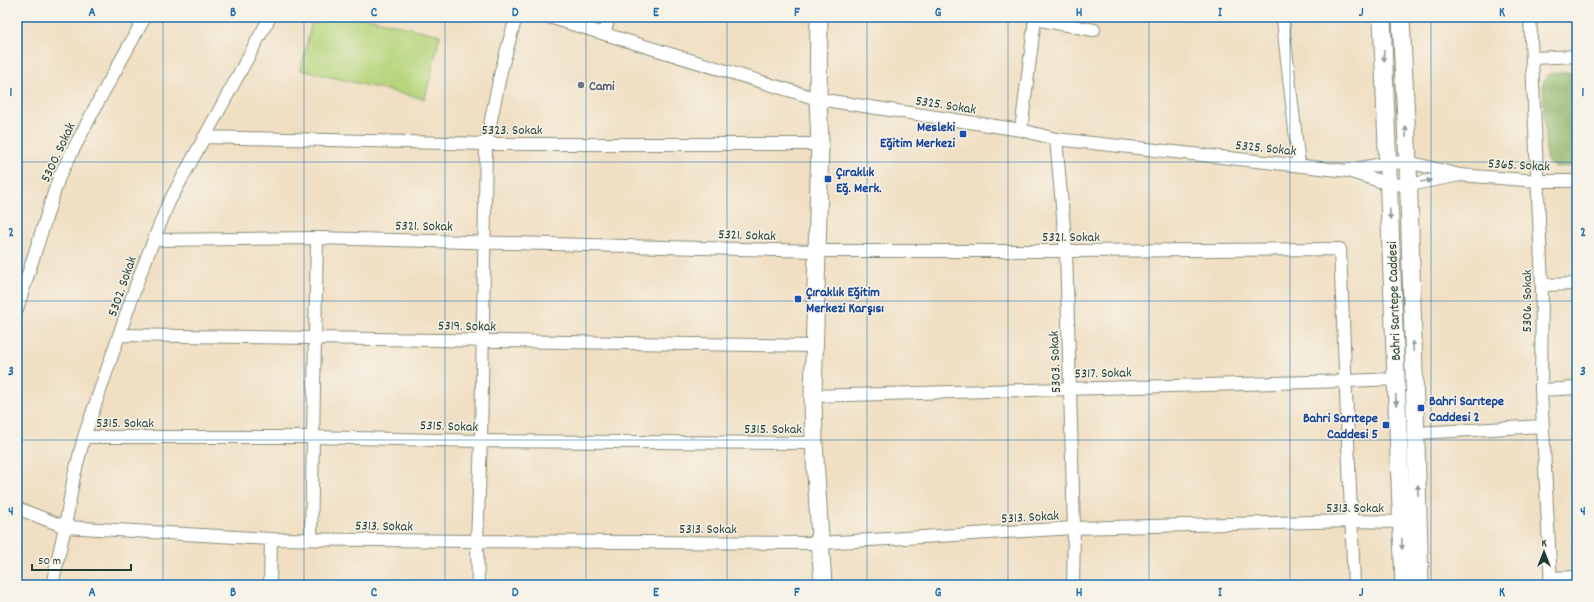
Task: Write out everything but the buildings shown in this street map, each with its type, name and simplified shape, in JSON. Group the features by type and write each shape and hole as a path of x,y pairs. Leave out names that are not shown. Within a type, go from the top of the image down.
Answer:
{"main road":[{"path":"819,17 818,99 820,144 812,396 823,585"},
{"name":"Bahri Sarıtepe Caddesi","path":"1382,17 1404,585"},
{"name":"Bahri Sarıtepe Caddesi","path":"1401,17 1408,162 1420,585"}],"street":[{"name":"5300. Sokak","path":"17,309 59,177 99,100 145,17"},
{"name":"5302. Sokak","path":"52,585 65,527 74,476 84,437 139,277 168,204 270,17"},
{"path":"478,585 477,541 482,441 486,144 500,71 516,17"},
{"name":"5325. Sokak","path":"549,17 818,99 1021,130 1056,139 1348,171"},
{"path":"604,34 609,17"},
{"path":"1284,17 1285,42 1299,165"},
{"name":"5306. Sokak","path":"1530,17 1542,285 1540,390 1551,582"},
{"path":"1021,130 1035,19 1094,30"},
{"path":"1533,58 1577,56"},
{"name":"5323. Sokak","path":"204,137 486,144 820,144"},
{"name":"5303. Sokak","path":"1056,139 1066,251 1074,528 1073,585"},
{"path":"1348,171 1388,163 1408,162 1460,175"},
{"path":"1348,171 1389,184 1408,184 1460,175"},
{"name":"5365. Sokak","path":"1460,175 1538,181 1577,181"},
{"path":"311,539 317,238"},
{"name":"5321. Sokak","path":"154,240 317,238 817,251 1066,251 1340,248 1346,381"},
{"path":"1542,285 1577,284"},
{"name":"5319. Sokak","path":"120,335 814,346"},
{"name":"5317. Sokak","path":"812,396 1346,381 1395,378"},
{"path":"1346,381 1354,585"},
{"path":"1540,390 1577,388"},
{"path":"1416,433 1543,426"},
{"name":"5315. Sokak","path":"84,437 312,437 482,441 814,443"},
{"name":"5313. Sokak","path":"17,508 65,527 271,539 820,543 1074,528 1351,521 1402,522"},
{"path":"270,585 271,539"},
{"path":"1551,582 1577,577"}],"green space":[{"path":"313,17 363,17 440,35 425,99 301,70"},
{"path":"1577,72 1577,166 1556,167 1549,164 1546,158 1543,83 1546,76 1552,73"}],"place":[{"name":"Cami","path":"581,85"},
{"name":"Mesleki Eğitim Merkezi","path":"963,134"},
{"name":"Çıraklık Eğ. Merk.","path":"828,179"},
{"name":"Çıraklık Eğitim Merkezi Karşısı","path":"798,299"},
{"name":"Bahri Sarıtepe Caddesi 2","path":"1421,408"},
{"name":"Bahri Sarıtepe Caddesi 5","path":"1386,425"}]}
